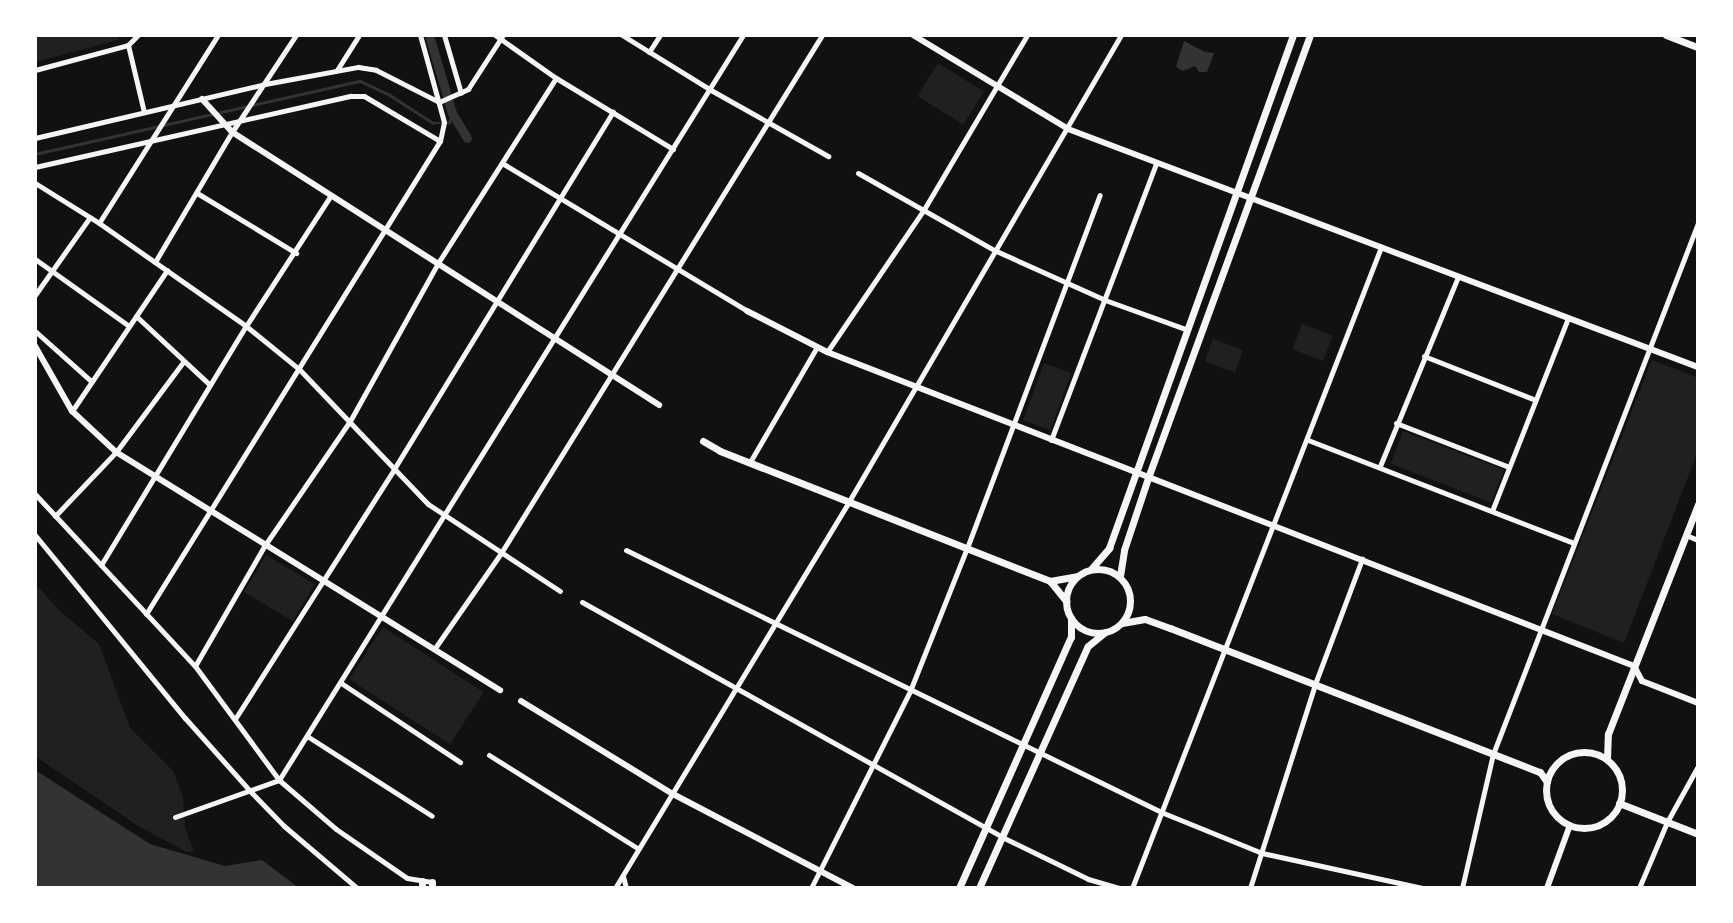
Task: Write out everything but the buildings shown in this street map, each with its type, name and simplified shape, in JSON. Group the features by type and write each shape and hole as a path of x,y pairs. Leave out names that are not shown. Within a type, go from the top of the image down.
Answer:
{"main road":[{"path":"1050,581 1078,576 1091,569 1109,548 1293,35"},
{"path":"1120,576 1124,550 1149,475 1310,35"},
{"path":"1666,35 1698,47"},
{"path":"703,441 848,503 1050,581 1066,601 1071,618 1071,637 959,888"},
{"path":"1607,760 1608,734 1698,503"},
{"path":"1091,569 1107,569 1120,576 1129,591 1130,600 1122,623"},
{"path":"1066,601 1069,587 1078,576"},
{"path":"1130,600 1145,619"},
{"path":"1071,618 1085,630 1105,632"},
{"path":"979,888 1088,646 1122,623 1145,619 1226,649 1540,772 1547,782"},
{"path":"1590,752 1608,734"},
{"path":"1540,772 1553,768 1573,754 1590,752 1607,760 1614,766 1621,784 1619,803 1605,822 1594,827 1570,825 1554,813 1549,803 1547,782 1553,768"},
{"path":"1619,803 1698,834"}],"street":[{"path":"35,70 128,45 137,35"},
{"path":"99,223 218,35"},
{"path":"155,262 232,132 296,35"},
{"path":"337,70 359,35"},
{"path":"146,614 440,141 444,131 441,102 420,35"},
{"path":"443,35 458,95"},
{"path":"622,35 709,89 828,156"},
{"path":"649,52 660,35"},
{"path":"175,817 279,780 384,616 443,514 621,234 743,35"},
{"path":"435,648 501,553 610,373 822,35"},
{"path":"913,35 1068,129 1698,367"},
{"path":"827,352 923,211 1027,35"},
{"path":"615,888 848,503 1121,35"},
{"path":"35,138 265,84 358,67 376,70 441,102 468,89 500,36 556,78 673,149"},
{"path":"128,45 144,112"},
{"path":"195,666 265,545 350,421 438,263 556,78"},
{"path":"35,167 149,143 329,99 363,96 440,141"},
{"path":"202,99 232,132 659,405"},
{"path":"235,719 394,469 612,112"},
{"path":"502,163 747,311 827,352 1542,628 1634,666 1642,681 1698,703"},
{"path":"1051,440 1156,163"},
{"path":"858,173 994,250 1105,300 1188,330"},
{"path":"35,183 99,223 246,326 299,369 428,504 560,591"},
{"path":"197,192 296,253"},
{"path":"101,565 246,326 296,253 331,195"},
{"path":"811,888 910,691 1100,195"},
{"path":"35,295 90,217"},
{"path":"1462,888 1493,754 1698,223"},
{"path":"1132,888 1381,247"},
{"path":"35,259 129,326"},
{"path":"72,411 167,270"},
{"path":"1380,466 1458,277"},
{"path":"136,316 210,385"},
{"path":"1492,511 1568,318"},
{"path":"35,331 92,382"},
{"path":"35,346 72,411 116,452 500,690"},
{"path":"750,462 817,347"},
{"path":"1424,356 1534,399"},
{"path":"55,516 116,452 183,362"},
{"path":"1396,423 1509,467"},
{"path":"1308,440 1573,543"},
{"path":"35,494 195,666 279,780 336,829 407,878 422,885 432,885"},
{"path":"1686,535 1698,540"},
{"path":"35,536 185,718 250,791 284,826 357,888"},
{"path":"626,550 774,625 1161,812 1262,853 1422,888"},
{"path":"1250,888 1315,684 1362,559"},
{"path":"582,602 1002,837 1088,879 1119,888"},
{"path":"341,683 460,762"},
{"path":"521,701 671,793 853,888"},
{"path":"307,736 432,816"},
{"path":"489,755 637,848"},
{"path":"1639,888 1667,822 1698,766"},
{"path":"1546,888 1570,825"},
{"path":"623,876 626,888"}],"shaded area":[{"path":"35,35 118,35 118,40 35,62"},
{"path":"1184,41 1205,52 1214,53 1207,72 1199,72 1195,66 1183,71 1176,67"},
{"path":"938,63 984,92 963,125 917,96"},
{"path":"1302,324 1333,336 1323,361 1292,349"},
{"path":"1213,339 1243,350 1235,372 1205,362"},
{"path":"1652,360 1698,378 1698,451 1624,643 1552,614"},
{"path":"1044,363 1071,373 1050,430 1023,420"},
{"path":"1403,431 1504,470 1491,502 1390,464"},
{"path":"266,555 315,584 293,621 244,592"},
{"path":"35,584 62,613 99,644 130,728 173,771 183,797 185,828 194,851 187,852 138,826 35,756"},
{"path":"383,627 484,692 450,744 349,679"},
{"path":"35,770 150,844 225,866 262,860 299,888 35,888"}],"waterway":[{"path":"429,35 452,113 467,138"},
{"path":"35,154 360,81 390,95 433,123 449,123 452,113"}]}
